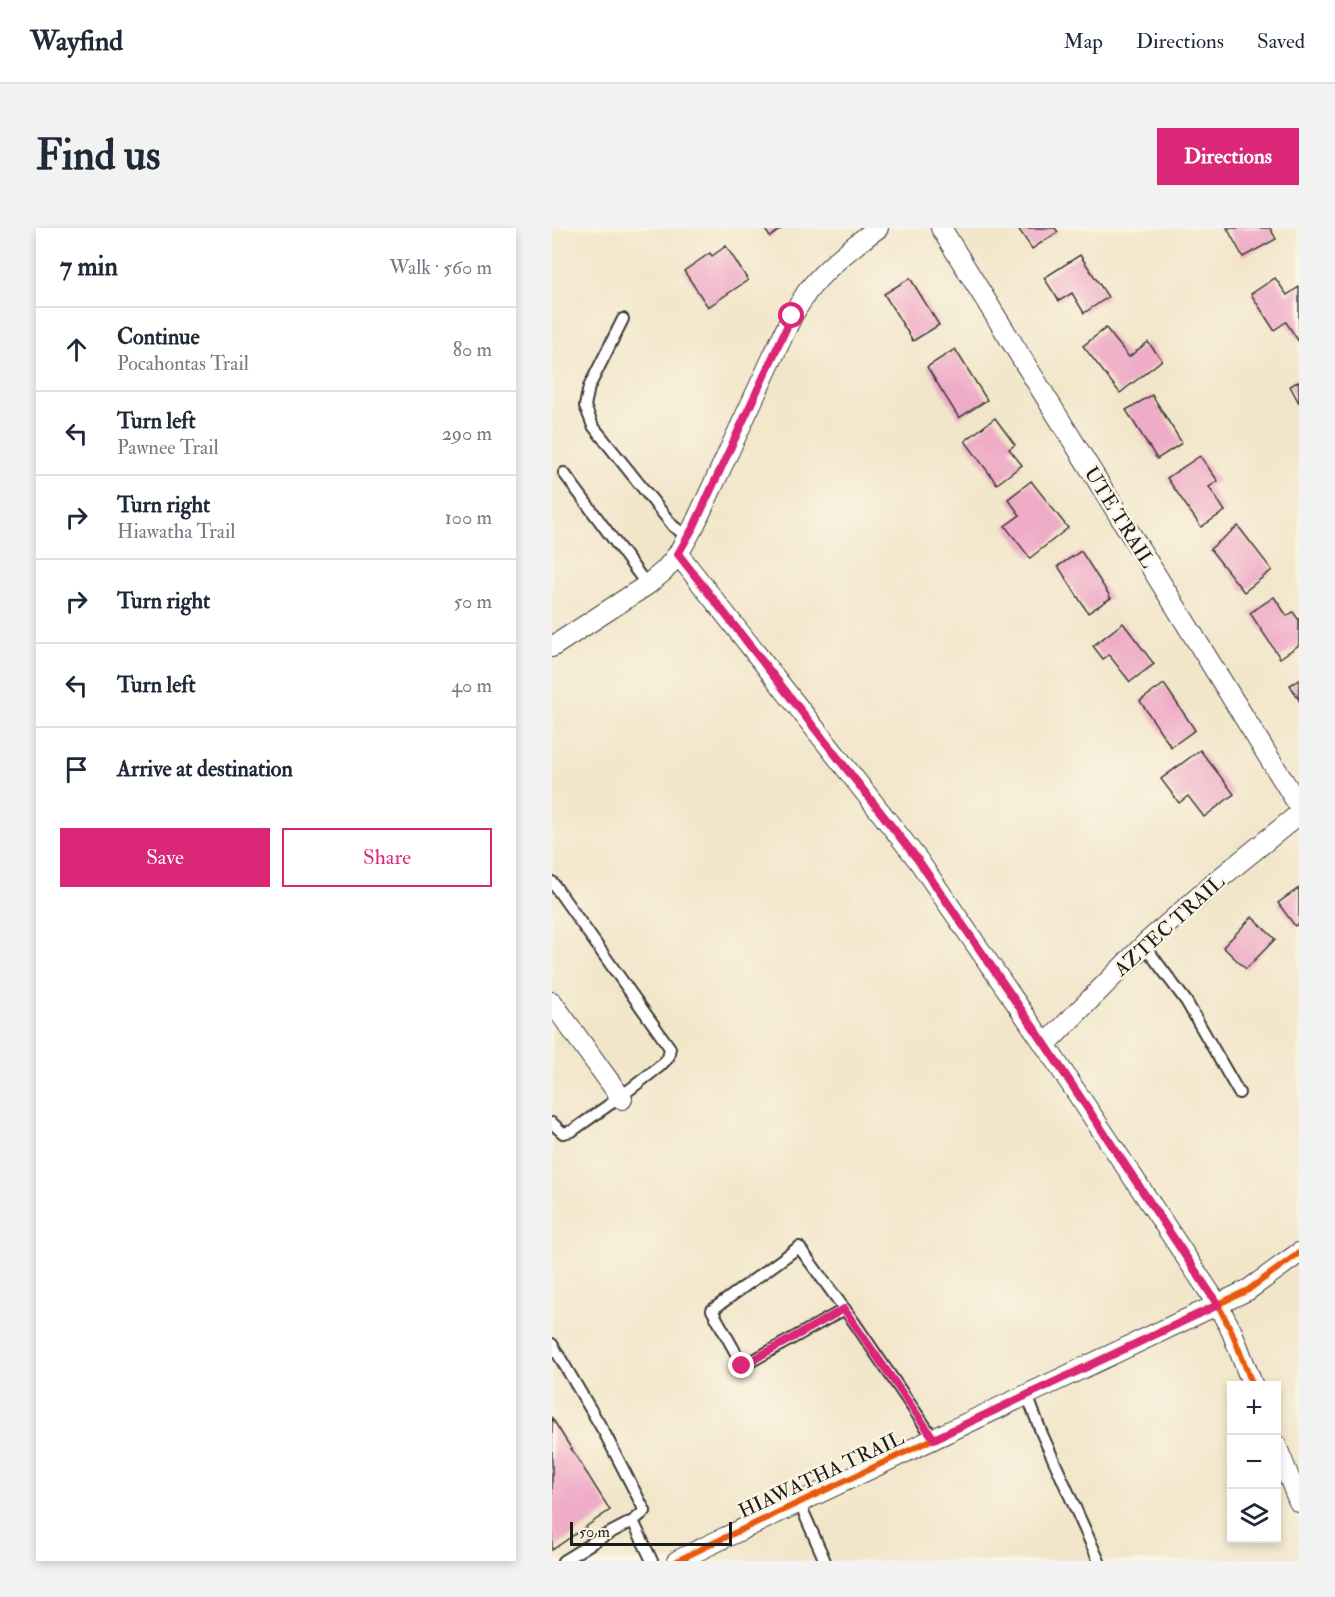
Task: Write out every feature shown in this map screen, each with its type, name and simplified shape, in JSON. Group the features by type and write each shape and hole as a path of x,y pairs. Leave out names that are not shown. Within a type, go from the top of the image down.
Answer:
{"street":[{"path":"552,648 647,585 664,571 683,545 792,316 808,291 830,267 878,228"},
{"name":"UTE TRAIL","path":"941,228 1299,806"},
{"path":"683,545 918,860 1045,1044 1218,1305 1232,1332 1251,1381"},
{"name":"AZTEC TRAIL","path":"1045,1044 1144,945 1219,879 1299,814"},
{"path":"552,1002 621,1098"},
{"name":"HIAWATHA TRAIL","path":"677,1561 1218,1305 1248,1290 1299,1253"},
{"path":"1281,1457 1299,1502"}],"lane":[{"path":"623,320 589,387 585,406 593,426 673,526 683,545"},
{"path":"564,473 647,585"},
{"path":"552,882 670,1048 668,1058 659,1067 621,1098 572,1131 563,1133 552,1123"},
{"path":"1144,945 1186,1001 1239,1094"},
{"path":"844,1309 742,1366 712,1310 799,1247 844,1309 934,1439"},
{"path":"552,1344 604,1432 645,1511 633,1521 563,1561"},
{"path":"1027,1395 1099,1561"},
{"path":"799,1502 825,1561"},
{"path":"633,1521 651,1561"}],"building":[{"path":"764,228 782,228 770,237"},
{"path":"1018,228 1055,228 1058,232 1032,249"},
{"path":"1227,228 1270,228 1276,239 1243,257"},
{"path":"726,246 748,280 708,307 684,271 710,253 712,256"},
{"path":"1080,255 1108,297 1084,313 1072,293 1059,301 1044,278"},
{"path":"910,278 939,325 913,341 884,294"},
{"path":"1275,278 1287,295 1299,287 1299,342 1286,322 1274,330 1251,294"},
{"path":"1106,328 1129,357 1148,342 1162,360 1120,393 1083,346"},
{"path":"955,349 987,400 959,418 927,367"},
{"path":"1299,381 1299,403 1290,386"},
{"path":"1152,395 1182,443 1157,459 1126,410"},
{"path":"995,418 1015,445 1009,449 1022,465 997,484 965,441"},
{"path":"1200,456 1218,481 1209,487 1225,511 1201,527 1167,478"},
{"path":"1031,481 1068,528 1030,558 1005,526 1020,515 1008,499"},
{"path":"1238,526 1272,570 1244,592 1210,549"},
{"path":"1081,551 1111,598 1088,613 1058,566"},
{"path":"1274,597 1287,616 1293,612 1299,620 1299,645 1280,658 1250,613"},
{"path":"1123,623 1154,664 1130,682 1109,655 1103,659 1093,646"},
{"path":"1299,680 1299,700 1290,685"},
{"path":"1164,684 1195,730 1171,747 1140,701"},
{"path":"1200,750 1234,794 1204,817 1188,796 1179,803 1161,779"},
{"path":"1299,888 1299,923 1295,926 1278,903"},
{"path":"1252,917 1275,939 1246,969 1223,947"},
{"path":"552,1418 610,1510 552,1550"}],"cycle path":[{"path":"678,554 918,860 1045,1045 1218,1305 1232,1332 1251,1381"},
{"path":"677,1561 1248,1290 1299,1253"}],"route":[{"path":"742,1366 844,1309 934,1439 1218,1305 1045,1044 918,860 678,554 694,526 792,316"}]}
